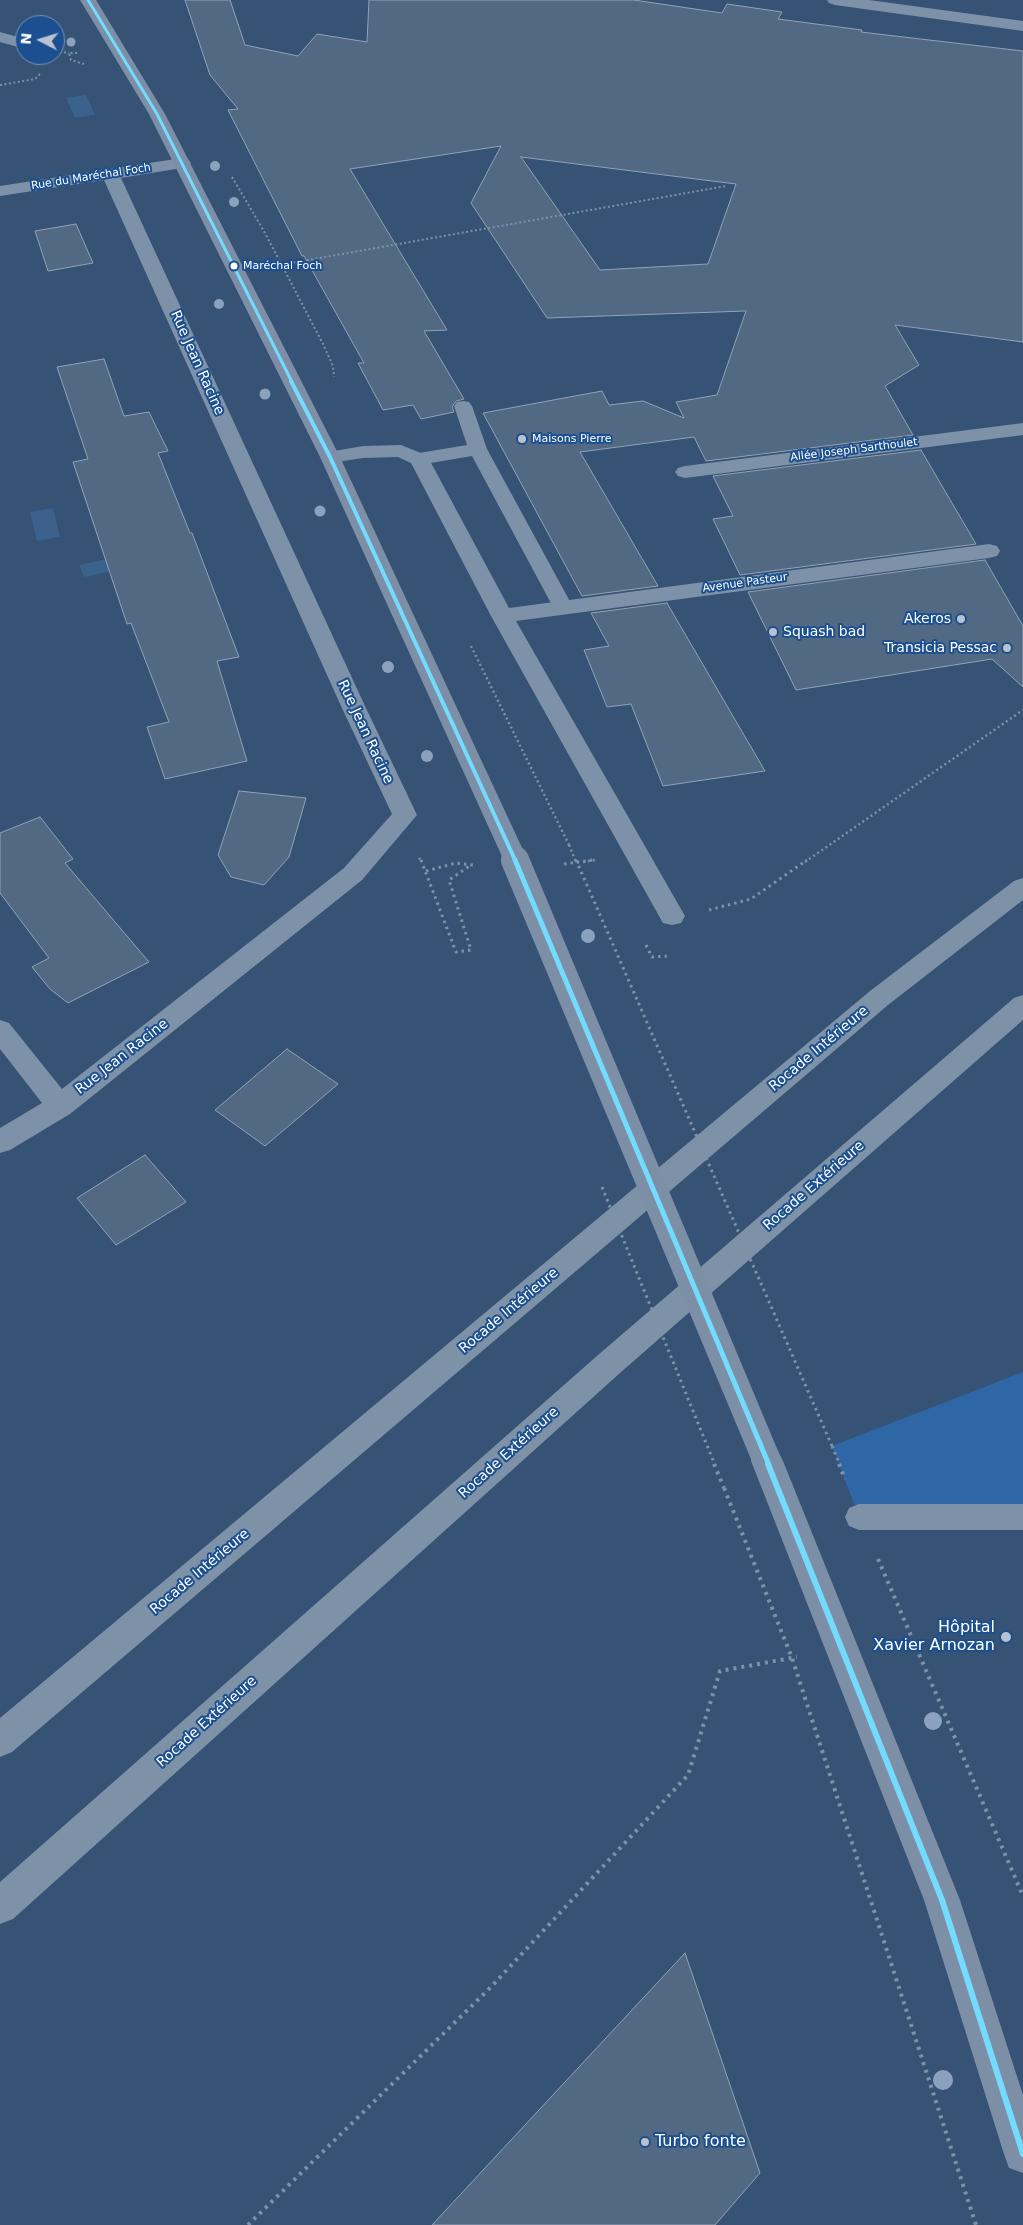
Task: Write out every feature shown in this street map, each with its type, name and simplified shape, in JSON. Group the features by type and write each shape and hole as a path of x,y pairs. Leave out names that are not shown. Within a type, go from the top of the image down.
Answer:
{"highway":[{"name":"Rocade Intérieure","path":"0,1740 879,998 1023,887"},
{"name":"Rocade Extérieure","path":"0,1906 609,1364 1023,1005"}],"main road":[{"path":"88,0 157,114 330,457 512,852 843,1647 942,1900 1023,2154"}],"street":[{"path":"835,0 1023,26"},
{"path":"0,37 15,41"},
{"name":"Rue du Maréchal Foch","path":"0,191 182,163"},
{"name":"Rue Jean Racine","path":"0,1142 60,1106 353,874 382,844 405,815 348,698 110,173"},
{"name":"Allée Joseph Sarthoulet","path":"685,472 1023,429"},
{"path":"330,457 363,452 402,451 419,459 502,616 672,916"},
{"name":"Avenue Pasteur","path":"502,616 989,551"},
{"path":"0,1030 60,1106"}],"lane":[{"path":"463,406 478,448 563,607"},
{"path":"419,459 478,448"},
{"path":"860,1517 1023,1517"}],"path":[{"path":"65,52 69,53"},
{"path":"238,273 726,186"},
{"path":"672,916 706,911 751,899 1023,710"},
{"path":"382,844 421,859 456,952 471,950 448,880 471,865 456,863 426,871"},
{"path":"569,845 832,1446"},
{"path":"724,1488 792,1658 976,2225"},
{"path":"860,1517 1023,1896"},
{"path":"248,2225 491,1987 688,1775 720,1671 843,1647"}],"shaded area":[{"path":"86,95 95,115 75,118 66,98"},
{"path":"53,508 60,537 37,541 30,512"},
{"path":"127,555 131,567 84,577 79,565"},
{"path":"1023,1372 1023,1517 859,1517 832,1446"}],"building":[{"path":"185,0 230,0 245,45 298,56 317,34 367,42 369,0 634,0 722,13 727,4 782,12 778,19 862,30 861,32 1023,51 1023,342 895,325 919,365 885,386 913,435 706,461 694,437 580,452 658,586 582,596 483,413 602,391 609,405 643,401 684,418 676,402 717,395 746,311 547,318 471,203 501,146 350,169 447,330 424,331 464,399 456,401 452,407 454,412 421,419 413,405 383,410 358,363 364,363 304,256 302,256 228,110 238,109 210,75","holes":["521,157 736,184 708,264 600,270"]},
{"path":"76,224 93,263 48,271 35,231"},
{"path":"104,359 124,416 149,412 168,451 158,453 190,533 192,533 239,657 217,661 247,761 165,779 147,727 169,722 131,623 127,624 73,462 88,459 57,367"},
{"path":"921,450 976,544 740,575 713,519 733,516 713,476"},
{"path":"985,560 1023,626 1023,687 992,659 796,690 748,592"},
{"path":"667,603 765,771 663,786 631,704 607,707 584,650 609,646 591,613"},
{"path":"239,791 306,798 289,857 264,885 231,877 218,855"},
{"path":"40,817 73,859 65,863 149,962 68,1003 50,989 32,967 49,958 0,893 0,833"},
{"path":"287,1049 338,1084 265,1146 215,1110"},
{"path":"145,1155 186,1202 116,1245 77,1198"},
{"path":"685,1953 760,2173 715,2225 432,2225"}],"transit line":[{"path":"88,0 157,114 330,457 512,852 767,1461 942,1900 1023,2154"}],"place":[{"name":"Maréchal Foch","path":"234,266"},
{"name":"Maisons Pierre","path":"522,439"},
{"name":"Akeros","path":"961,619"},
{"name":"Squash bad","path":"773,632"},
{"name":"Transicia Pessac","path":"1007,648"},
{"name":"Hôpital Xavier Arnozan","path":"1006,1637"},
{"name":"Turbo fonte","path":"645,2142"}]}
